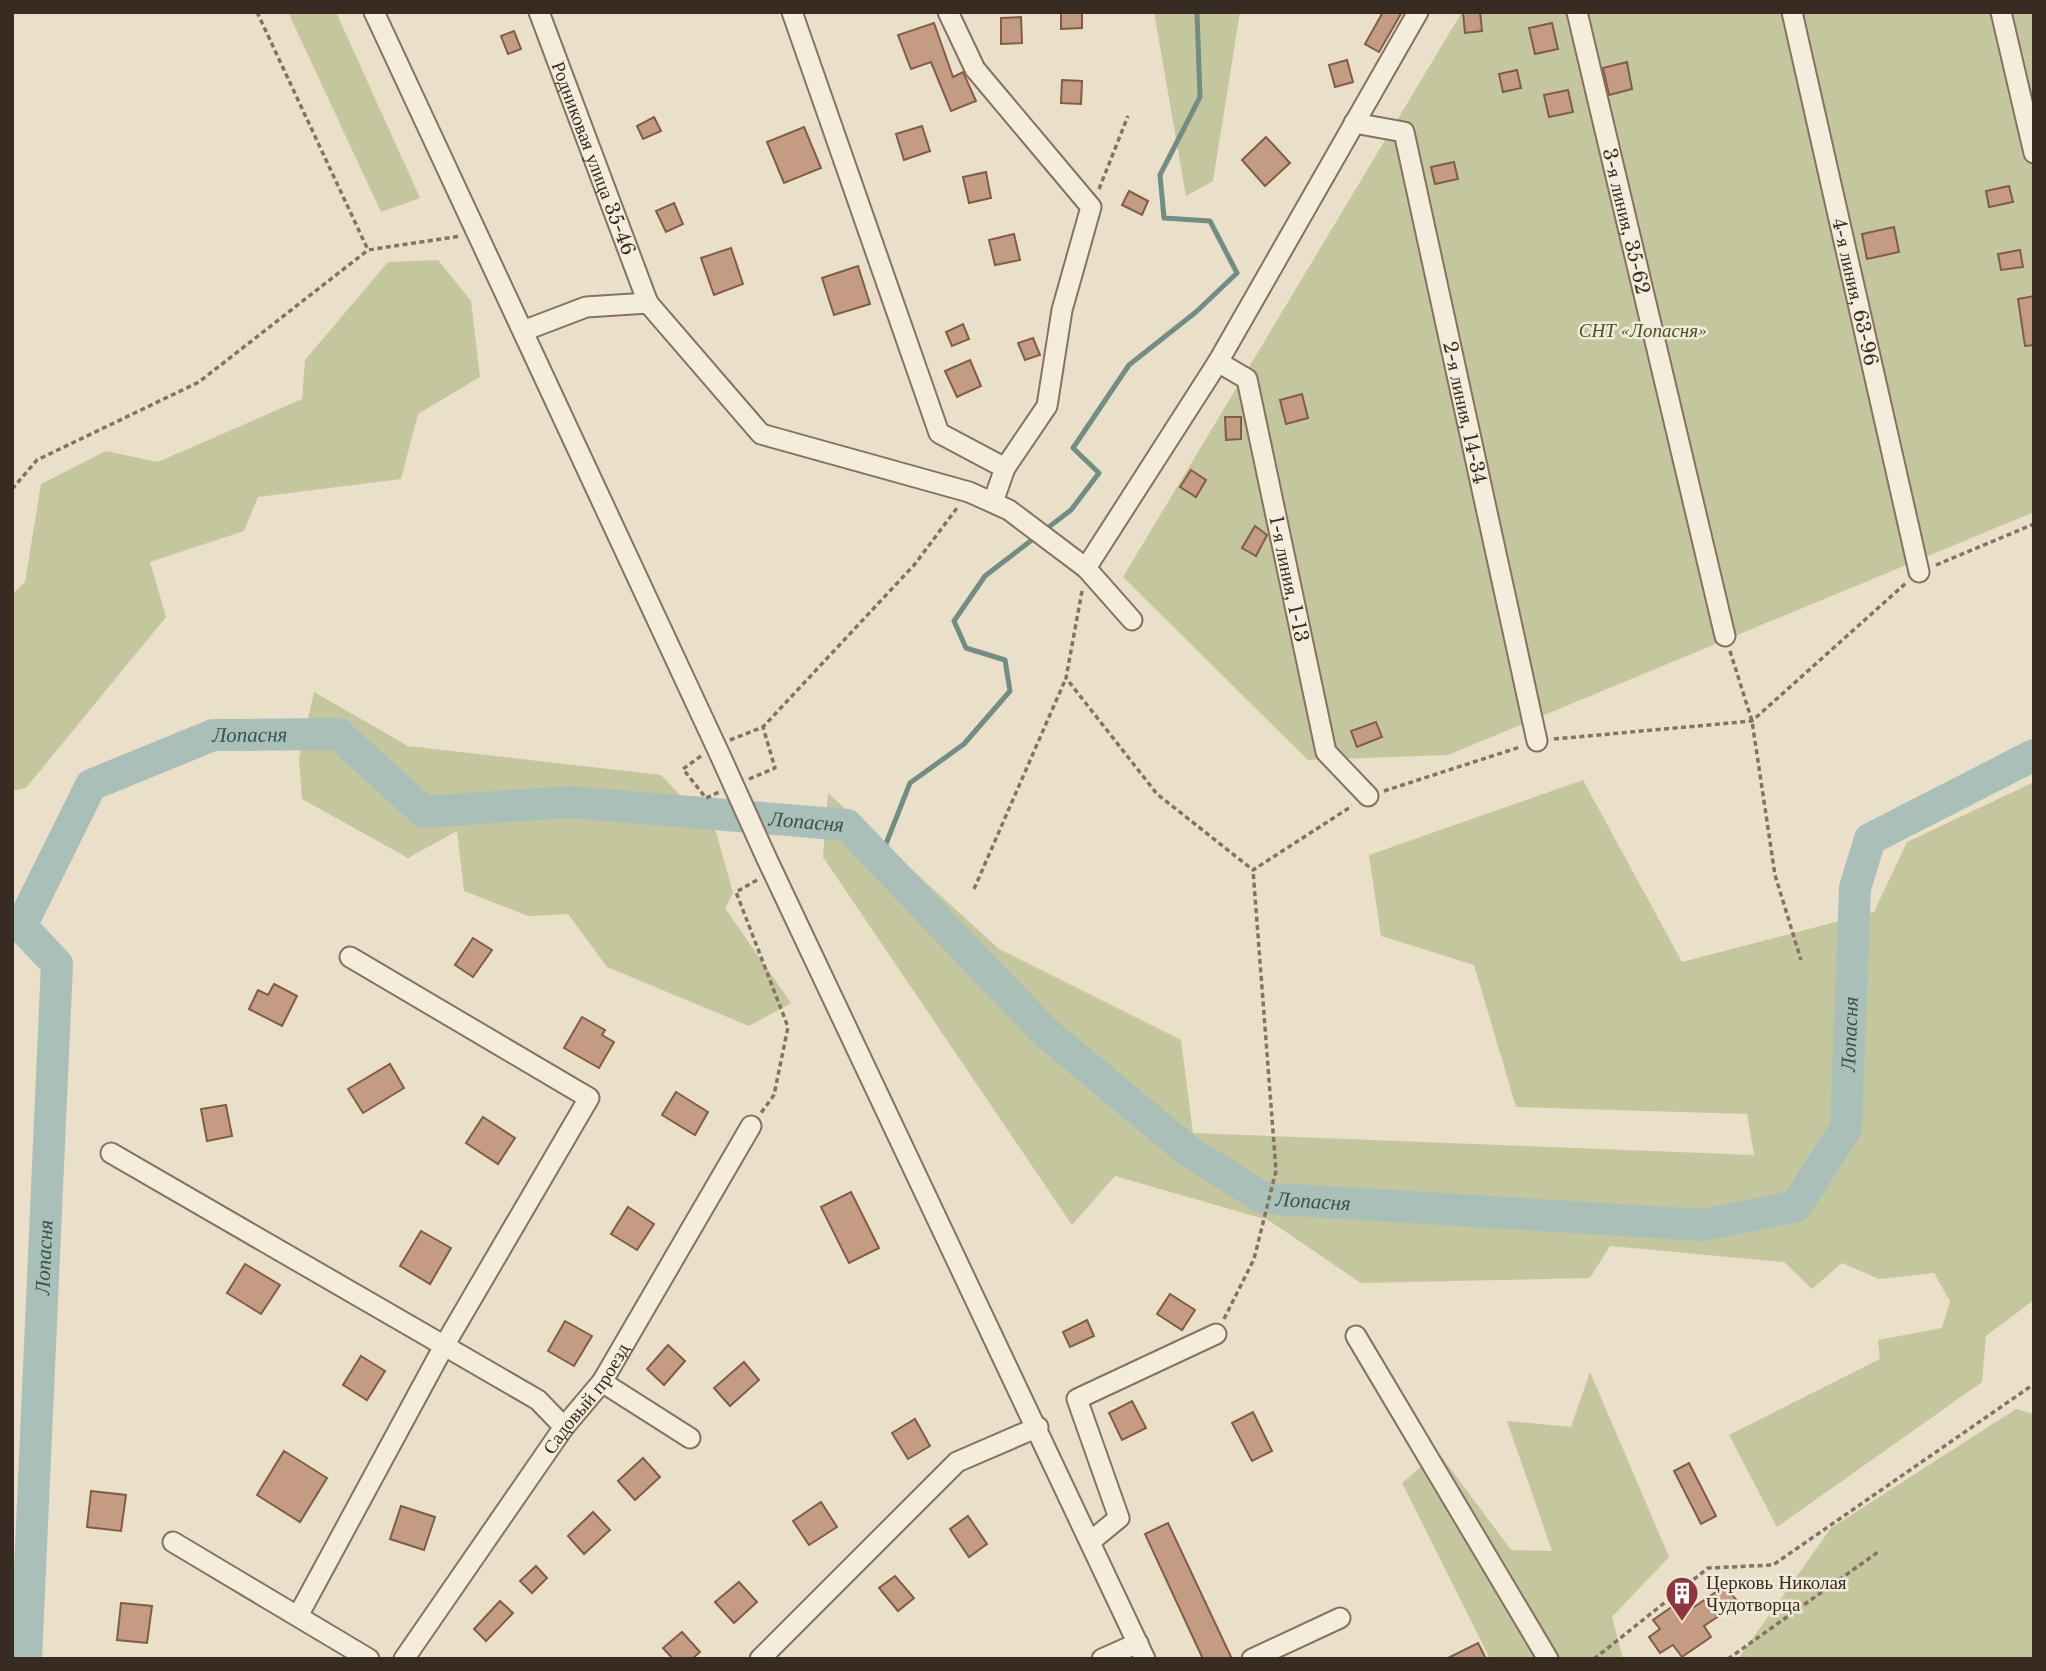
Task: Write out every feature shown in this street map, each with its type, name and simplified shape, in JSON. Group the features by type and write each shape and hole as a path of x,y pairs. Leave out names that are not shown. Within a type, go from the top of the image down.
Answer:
{"street":[{"path":"374,12 523,331 726,747 767,865 1038,1427 1142,1651 1102,1659"},
{"name":"Родниковая улица 35-46","path":"539,12 648,303"},
{"path":"792,12 939,433 1005,468"},
{"path":"948,12 975,69 1091,207 1062,310 1047,406 1005,468 1001,506"},
{"path":"1086,568 1218,362 1418,12"},
{"name":"3-я линия, 35-62","path":"1577,12 1725,636"},
{"name":"4-я линия, 63-96","path":"1792,12 1919,572"},
{"path":"2001,12 2034,153"},
{"name":"2-я линия, 14-34","path":"1354,123 1404,132 1537,741"},
{"path":"523,331 586,307 648,303 761,434 969,492 1001,506 1062,547 1086,568 1132,620"},
{"name":"1-я линия, 1-13","path":"1218,362 1247,379 1326,752 1368,796"},
{"path":"299,1614 444,1346 589,1098 350,957"},
{"name":"Садовый проезд","path":"405,1658 564,1427 602,1382 751,1126"},
{"path":"111,1153 538,1399 564,1427"},
{"path":"1091,1541 1119,1518 1077,1399 1216,1334"},
{"path":"1356,1336 1548,1659"},
{"path":"602,1382 690,1438"},
{"path":"760,1659 957,1462 1038,1427"},
{"path":"173,1542 299,1614 369,1659"},
{"path":"1252,1659 1340,1618"}],"path":[{"path":"257,12 368,250"},
{"path":"1091,207 1128,116"},
{"path":"12,489 37,460 199,382 368,250 478,234"},
{"path":"726,747 762,727 915,564 969,492"},
{"path":"1253,870 1368,796 1537,741 1752,721 1919,572 2034,524"},
{"path":"974,889 1066,678 1086,568"},
{"path":"1725,636 1752,721 1775,875 1801,960"},
{"path":"1066,678 1157,794 1253,870 1276,1171 1254,1259 1216,1334"},
{"path":"751,1126 774,1095 788,1027 736,892 767,865"},
{"path":"1594,1659 1708,1568 1773,1565 2034,1384"},
{"path":"1728,1659 1878,1552"}],"green space":[{"path":"288,12 336,12 420,198 381,212"},
{"path":"1154,12 1240,12 1213,181 1186,196"},
{"name":"СНТ «Лопасня»","path":"1462,12 2034,12 2034,512 1448,755 1308,760 1123,577"},
{"path":"438,260 471,301 480,377 418,414 401,479 258,497 244,531 150,562 166,617 26,788 12,791 12,594 25,582 41,484 106,451 158,462 302,399 305,360 388,262"},
{"path":"314,692 408,746 661,775 716,832 733,893 725,908 791,1003 749,1026 607,967 568,914 528,916 464,891 457,831 408,858 302,799 299,759"},
{"path":"1583,780 1682,962 1874,912 1907,842 2034,782 2034,1300 1986,1336 1982,1382 1777,1527 1729,1435 1880,1359 1878,1340 1942,1328 1950,1301 1934,1273 1879,1279 1842,1263 1812,1289 1784,1262 1610,1246 1590,1278 1361,1283 1268,1220 1115,1176 1072,1225 823,857 828,793 999,949 1181,1040 1193,1133 1754,1155 1747,1114 1516,1107 1474,965 1381,936 1369,855"},
{"path":"1590,1372 1669,1557 1612,1617 1623,1659 1490,1659 1402,1483 1438,1452 1511,1550 1552,1551 1507,1421 1571,1427"},
{"path":"2016,1409 2034,1414 2034,1659 1738,1659 1831,1528"}],"building":[{"path":"1061,12 1082,12 1082,28 1061,29"},
{"path":"1383,12 1402,12 1379,52 1365,44"},
{"path":"1463,12 1480,12 1482,31 1465,33"},
{"path":"1021,17 1022,43 1001,44 1001,18"},
{"path":"934,23 953,77 963,72 976,101 951,111 931,62 911,69 898,35"},
{"path":"1552,23 1558,49 1535,54 1529,28"},
{"path":"514,31 521,49 508,54 501,36"},
{"path":"1347,60 1353,82 1335,87 1329,65"},
{"path":"1627,62 1632,89 1609,95 1603,68"},
{"path":"1517,70 1521,88 1503,92 1499,74"},
{"path":"1062,80 1082,81 1081,104 1061,103"},
{"path":"1568,90 1573,112 1549,117 1544,95"},
{"path":"654,117 661,131 643,139 637,126"},
{"path":"922,126 930,151 904,160 896,134"},
{"path":"804,127 821,168 784,183 767,142"},
{"path":"1266,137 1290,163 1265,186 1242,160"},
{"path":"1454,162 1458,179 1435,184 1431,167"},
{"path":"986,172 991,198 969,203 963,177"},
{"path":"2009,186 2013,202 1989,207 1986,191"},
{"path":"1129,191 1148,201 1142,215 1122,205"},
{"path":"674,203 683,224 666,232 656,211"},
{"path":"1894,227 1899,252 1867,259 1862,234"},
{"path":"1014,234 1020,260 995,265 989,240"},
{"path":"731,248 743,284 714,295 701,258"},
{"path":"2020,250 2023,267 2001,270 1998,254"},
{"path":"858,266 870,304 834,315 822,278"},
{"path":"2034,296 2034,345 2025,346 2018,299"},
{"path":"963,324 969,339 952,346 946,332"},
{"path":"1033,338 1040,355 1025,360 1018,343"},
{"path":"970,360 981,386 957,397 945,371"},
{"path":"1302,394 1308,418 1286,424 1280,400"},
{"path":"1225,417 1241,417 1241,439 1226,440"},
{"path":"1191,470 1206,480 1196,497 1180,487"},
{"path":"1255,526 1267,535 1256,556 1242,548"},
{"path":"1376,722 1382,737 1357,747 1351,731"},
{"path":"473,938 492,950 473,977 455,965"},
{"path":"274,984 297,996 282,1026 249,1009 258,990 268,995"},
{"path":"582,1017 605,1030 602,1035 614,1042 599,1068 564,1048"},
{"path":"390,1064 404,1088 363,1113 348,1089"},
{"path":"676,1092 708,1112 695,1135 662,1115"},
{"path":"226,1105 232,1136 207,1141 201,1109"},
{"path":"483,1117 515,1138 498,1164 466,1143"},
{"path":"851,1192 879,1248 849,1263 821,1207"},
{"path":"628,1207 654,1224 637,1250 611,1234"},
{"path":"421,1231 451,1248 430,1284 400,1266"},
{"path":"245,1264 280,1285 261,1314 227,1293"},
{"path":"1170,1294 1195,1310 1182,1330 1157,1314"},
{"path":"1087,1320 1094,1336 1070,1347 1063,1332"},
{"path":"565,1321 592,1336 574,1366 548,1351"},
{"path":"668,1345 685,1361 664,1385 647,1369"},
{"path":"361,1356 385,1371 367,1400 343,1385"},
{"path":"744,1362 759,1380 730,1406 714,1388"},
{"path":"1132,1401 1146,1428 1122,1440 1109,1413"},
{"path":"1253,1412 1272,1451 1252,1461 1232,1423"},
{"path":"915,1419 930,1446 908,1459 892,1433"},
{"path":"284,1451 327,1478 300,1522 257,1495"},
{"path":"643,1458 660,1477 635,1500 618,1481"},
{"path":"1689,1463 1716,1516 1701,1524 1674,1471"},
{"path":"91,1491 126,1495 121,1531 87,1527"},
{"path":"821,1502 837,1527 809,1545 793,1521"},
{"path":"401,1506 435,1517 424,1550 390,1539"},
{"path":"593,1512 610,1530 584,1554 568,1536"},
{"path":"968,1516 987,1544 969,1557 950,1529"},
{"path":"1168,1523 1232,1659 1203,1659 1145,1534"},
{"path":"536,1566 547,1578 532,1593 520,1581"},
{"path":"895,1576 914,1598 898,1611 879,1588"},
{"path":"739,1582 757,1602 734,1623 715,1602"},
{"name":"Церковь Николая Чудотворца","path":"1726,1585 1738,1603 1704,1626 1711,1637 1682,1657 1673,1645 1660,1653 1649,1637 1660,1629 1653,1620 1686,1597 1694,1607"},
{"path":"500,1601 513,1613 486,1641 474,1629"},
{"path":"121,1603 152,1606 147,1643 117,1640"},
{"path":"682,1632 700,1652 692,1659 673,1659 663,1648"},
{"path":"1478,1643 1486,1659 1446,1659"}],"waterway":[{"path":"880,859 910,783 964,744 1010,691 1005,660 966,648 954,621 985,576 1071,510 1099,473 1073,448 1129,365 1196,312 1237,273 1210,221 1164,218 1160,175 1200,97 1197,12"},
{"name":"Лопасня","path":"26,1659 57,964 21,926 91,785 213,735 338,734 424,812 569,802 847,825 1045,1032 1187,1150 1263,1198 1703,1225 1796,1206 1846,1128 1855,888 1870,839 2034,755"}],"place":[{"name":"Церковь Николая Чудотворца","path":"1682,1623"}]}
